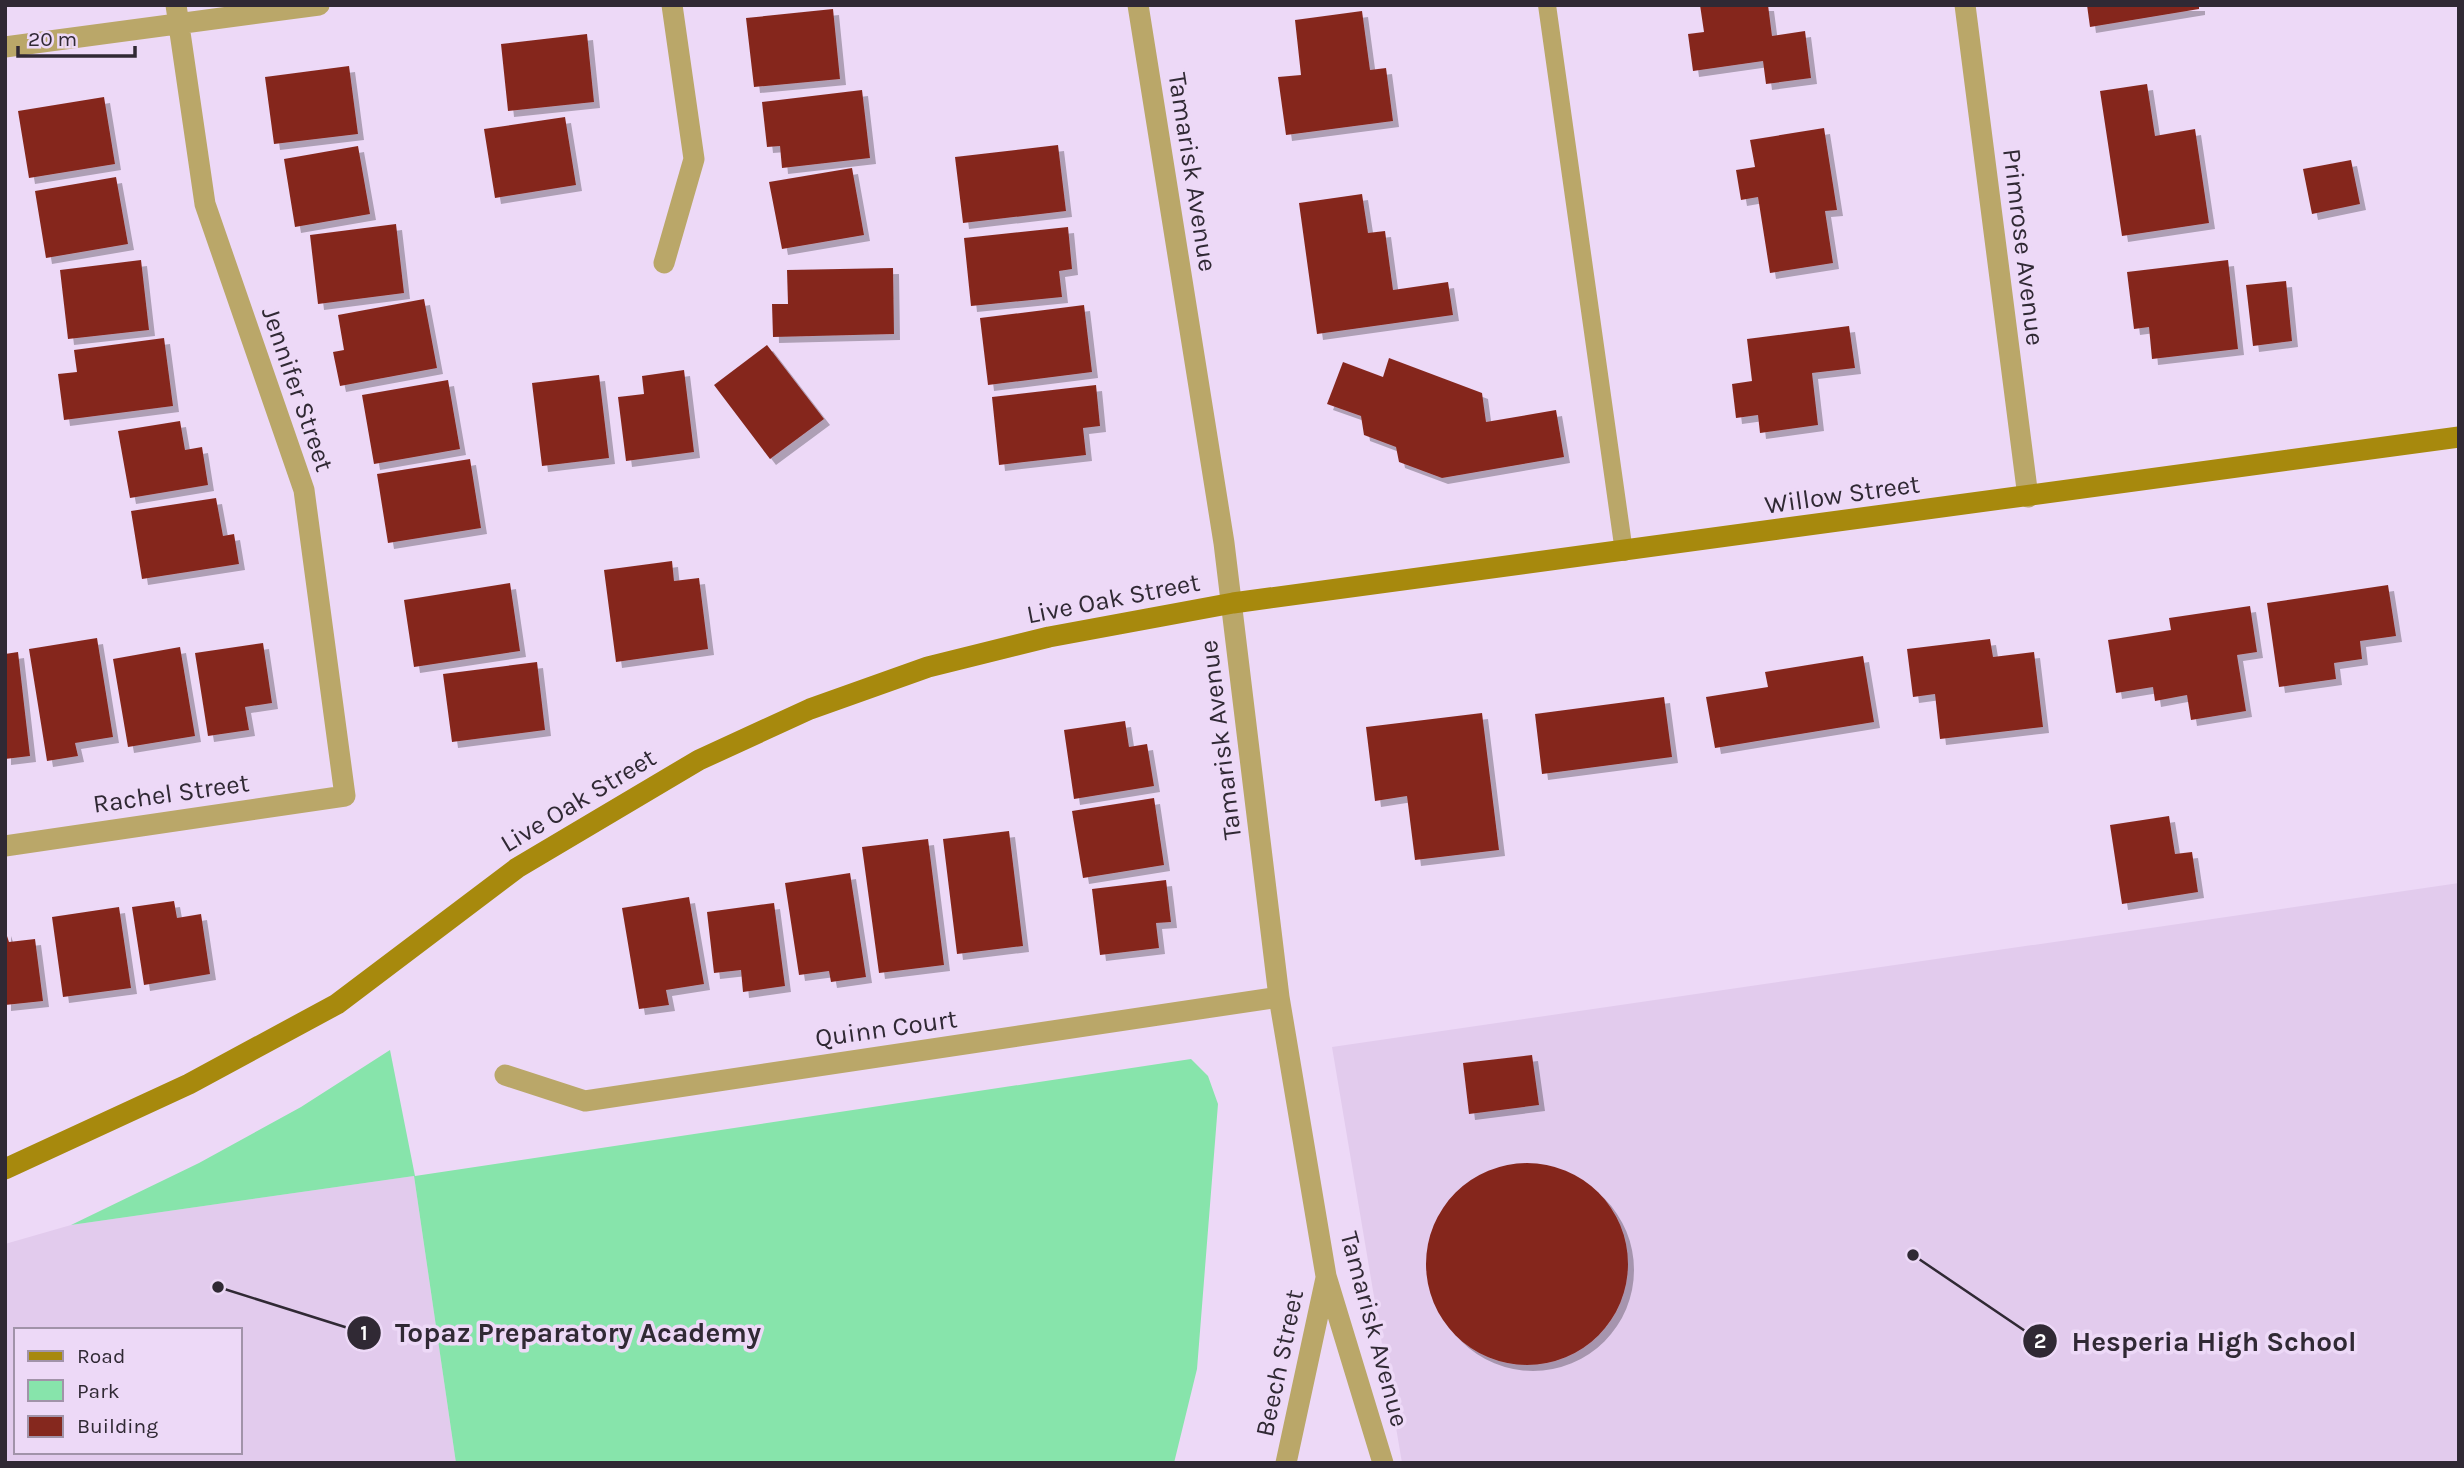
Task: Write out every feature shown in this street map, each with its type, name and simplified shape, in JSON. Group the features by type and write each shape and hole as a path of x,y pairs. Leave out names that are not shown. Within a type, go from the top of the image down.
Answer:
{"street":[{"path":"5,47 177,15 319,5"},
{"path":"664,263 694,159 672,5"},
{"name":"Tamarisk Avenue","path":"1138,5 1233,603 1279,998 1326,1276 1382,1463"},
{"name":"Primrose Avenue","path":"1965,5 2028,497"},
{"name":"Jennifer Street","path":"177,15 205,204 304,490 345,796"},
{"name":"Willow Street","path":"1233,603 2459,437"},
{"name":"Live Oak Street","path":"5,1169 189,1084 337,1004 517,868 699,760 797,715 941,664 1049,637 1233,603"},
{"name":"Rachel Street","path":"5,846 345,796"},
{"name":"Quinn Court","path":"505,1074 585,1101 1279,998"},
{"name":"Beech Street","path":"1286,1463 1326,1276"}],"lane":[{"path":"1547,5 1623,552"}],"shaded area":[{"path":"2459,883 2459,1463 1402,1463 1332,1047"},
{"path":"414,1176 456,1463 5,1463 5,1244 71,1225"}],"green space":[{"path":"390,1050 415,1176 1191,1059 1208,1076 1218,1104 1197,1369 1174,1463 456,1463 414,1176 71,1225 199,1163 301,1107"}],"building":[{"path":"1700,5 1768,5 1772,36 1805,31 1811,78 1766,84 1763,61 1693,71 1688,34 1704,32"},
{"path":"2087,5 2199,5 2199,9 2090,27"},
{"path":"833,9 840,79 754,87 746,18"},
{"path":"1362,11 1370,70 1386,68 1393,121 1286,135 1278,77 1301,75 1295,20"},
{"path":"587,34 594,102 508,111 501,44"},
{"path":"349,66 358,134 274,144 265,77"},
{"path":"2147,84 2155,136 2195,129 2209,223 2122,236 2100,91"},
{"path":"862,90 870,158 782,168 780,146 767,147 762,102"},
{"path":"104,97 115,164 29,178 18,111"},
{"path":"565,117 576,185 495,198 484,129"},
{"path":"1824,128 1837,210 1825,211 1833,263 1770,273 1758,197 1741,200 1736,170 1755,167 1750,140"},
{"path":"1058,145 1066,211 963,223 955,157"},
{"path":"358,146 370,214 295,227 284,159"},
{"path":"2351,160 2360,204 2312,214 2303,169"},
{"path":"852,168 864,235 782,249 769,182"},
{"path":"116,177 128,244 46,258 35,191"},
{"path":"1362,194 1368,233 1385,231 1393,290 1448,282 1453,315 1317,334 1299,203"},
{"path":"396,224 404,293 318,304 310,235"},
{"path":"1068,227 1072,269 1059,271 1062,297 971,306 964,238"},
{"path":"141,260 149,330 68,339 60,270"},
{"path":"2228,260 2238,349 2152,359 2149,327 2134,329 2127,272"},
{"path":"893,268 894,334 773,337 772,304 788,304 787,270"},
{"path":"2286,281 2292,341 2253,346 2246,285"},
{"path":"424,299 437,368 340,386 333,352 344,350 338,315"},
{"path":"1084,305 1092,372 988,385 980,318"},
{"path":"1849,326 1855,368 1812,373 1818,425 1760,433 1758,415 1736,418 1732,384 1752,381 1747,339"},
{"path":"164,338 173,406 64,420 58,374 77,372 74,350"},
{"path":"767,345 824,419 770,459 714,385"},
{"path":"1389,358 1482,393 1486,422 1556,410 1564,457 1442,478 1399,462 1396,447 1364,435 1361,416 1327,404 1343,362 1383,377"},
{"path":"684,370 694,452 626,461 618,397 644,394 642,376"},
{"path":"599,375 609,458 542,466 532,383"},
{"path":"448,380 460,449 374,464 362,395"},
{"path":"1096,385 1100,426 1083,428 1086,455 999,465 992,397"},
{"path":"180,421 185,450 202,447 208,485 130,498 118,431"},
{"path":"470,459 481,528 388,543 377,474"},
{"path":"216,498 223,536 234,534 239,564 142,579 131,511"},
{"path":"672,561 674,581 699,578 708,649 616,662 604,570"},
{"path":"510,583 520,651 414,667 404,600"},
{"path":"2388,585 2396,636 2360,641 2362,659 2334,663 2336,679 2279,687 2267,603"},
{"path":"2250,606 2257,652 2237,655 2246,711 2191,720 2187,695 2155,701 2153,687 2116,693 2108,640 2171,630 2169,618"},
{"path":"97,638 113,737 75,743 78,756 47,761 29,649"},
{"path":"1990,639 1993,657 2034,652 2043,727 1940,739 1935,694 1913,697 1907,649"},
{"path":"263,643 272,703 245,707 249,730 208,736 195,653"},
{"path":"180,647 195,736 128,747 113,659"},
{"path":"18,652 30,756 5,759 5,654"},
{"path":"1863,656 1874,722 1715,748 1706,697 1768,687 1765,672"},
{"path":"537,662 545,730 452,742 443,674"},
{"path":"1664,697 1672,757 1542,774 1535,714"},
{"path":"1482,713 1499,850 1415,860 1407,796 1375,801 1366,727"},
{"path":"1125,721 1129,747 1147,744 1154,786 1074,799 1064,730"},
{"path":"1154,798 1164,865 1083,878 1072,811"},
{"path":"2169,816 2175,854 2192,852 2198,892 2122,904 2110,825"},
{"path":"1009,831 1023,946 957,954 943,839"},
{"path":"928,839 944,965 879,973 862,847"},
{"path":"850,873 866,977 831,982 829,971 799,975 785,883"},
{"path":"1166,880 1171,922 1156,923 1159,948 1100,955 1092,889"},
{"path":"689,897 704,984 666,990 669,1005 639,1009 622,908"},
{"path":"174,901 177,918 201,914 210,974 144,985 132,907"},
{"path":"774,903 785,986 743,992 741,970 714,973 707,912"},
{"path":"119,907 131,988 63,997 52,917"},
{"path":"5,930 9,942 35,939 43,1001 5,1005"},
{"path":"1532,1055 1539,1105 1469,1114 1463,1063"},
{"path":"1527,1163 1566,1170 1599,1192 1621,1225 1628,1264 1621,1303 1599,1336 1566,1358 1527,1365 1488,1358 1455,1336 1433,1303 1426,1264 1433,1225 1455,1192 1488,1170"}],"place":[{"name":"Hesperia High School","path":"1913,1255"},
{"name":"Topaz Preparatory Academy","path":"218,1287"}]}
